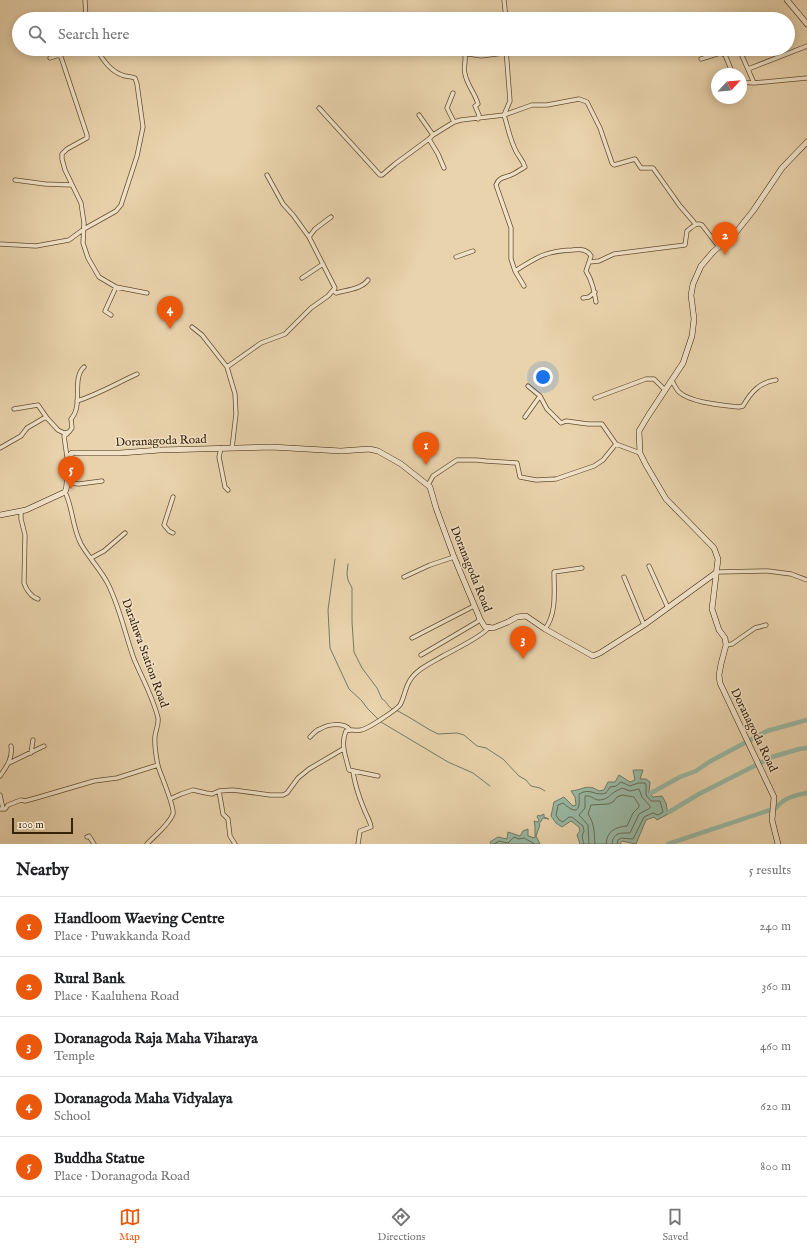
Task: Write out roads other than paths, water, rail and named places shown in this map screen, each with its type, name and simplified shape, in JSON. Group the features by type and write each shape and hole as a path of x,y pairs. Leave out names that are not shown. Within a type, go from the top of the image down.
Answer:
{"street":[{"path":"85,0 86,12"},
{"path":"504,0 505,12"},
{"path":"787,0 807,24"},
{"path":"795,51 807,46"},
{"path":"50,58 56,56"},
{"path":"60,56 87,136 87,138 67,149 62,154 62,159 81,203 84,218 83,243 88,258 99,277 116,287 147,293"},
{"path":"0,244 36,246 69,240 84,229 116,211 121,205 137,156 143,127 135,78 122,75 111,68 101,56"},
{"path":"465,56 465,76 471,91 476,96 478,104 475,106 479,115 478,119"},
{"path":"506,56 510,101 504,115 511,138 517,152 523,160 525,167 510,176 504,176 498,180 496,185 503,202 507,220 512,228 511,259 515,271 524,286"},
{"path":"701,59 710,56"},
{"path":"725,56 730,68"},
{"path":"742,56 754,83"},
{"path":"748,69 781,56"},
{"path":"747,82 807,78"},
{"path":"452,93 447,108 454,122"},
{"path":"318,108 380,175 382,175 433,135 454,122 504,115 532,105 547,105 579,99 587,102 600,128 612,163 614,165 635,159 641,168 653,168 695,224"},
{"path":"419,115 433,135"},
{"path":"429,139 444,168"},
{"path":"766,625 755,628 732,644 726,644 725,638 719,630 712,609 718,559 714,548 666,499 640,453 640,430 683,363 692,336 694,319 692,295 693,284 701,266 713,252 737,231 753,211 774,179 807,142"},
{"path":"227,367 261,343 285,334 311,308 328,296 334,288 309,237 283,204 267,175"},
{"path":"15,180 45,184 72,185"},
{"path":"309,237 315,229 330,217"},
{"path":"589,262 599,262 614,254 685,245 687,231 695,224 702,225 718,248"},
{"path":"515,271 537,256 556,250 583,249 591,256 586,271 590,277 595,292 596,302"},
{"path":"456,257 473,251"},
{"path":"302,278 323,264"},
{"path":"333,290 336,293 354,289 366,284 368,280"},
{"path":"111,314 105,311 116,287"},
{"path":"583,298 589,297 595,292"},
{"path":"192,326 202,335 227,367 234,394 236,414 232,448"},
{"path":"0,515 26,510 65,492 67,487 66,463 68,457 64,436 72,428 71,419 74,416 78,406 77,400 79,380 84,368"},
{"path":"77,400 100,393 137,374"},
{"path":"595,398 646,379 654,379 665,390"},
{"path":"672,381 679,392 687,397 709,404 739,407 743,406 748,397 761,384 767,381 776,380"},
{"path":"528,386 540,396 547,409 561,423 602,424 616,444 640,453"},
{"path":"525,417 540,396"},
{"path":"14,409 38,405 58,430 64,433 69,432"},
{"path":"0,448 21,436 27,428 44,418 47,418"},
{"path":"428,485 433,476 457,460 517,463 520,477 536,480 556,479 594,466 603,460 616,444"},
{"name":"Doranagoda Road","path":"68,457 72,453 83,452 120,453 160,450 271,447 341,451 369,449 378,451 401,464 430,487 454,558 480,620 485,627 493,628 508,622 517,616 526,616 545,629 593,656 644,625 717,572"},
{"path":"221,448 220,457 225,487 228,490"},
{"path":"67,483 79,484 102,481"},
{"name":"Daraluwa Station Road","path":"65,492 71,509 74,527 82,544 108,583 124,625 134,658 154,703 159,723 155,748 158,765 163,782 174,807 173,814 167,824 147,844"},
{"path":"173,497 164,525 173,533"},
{"path":"21,511 21,519 25,535 24,583 26,588 35,598 38,599"},
{"path":"91,558 104,551 125,533"},
{"path":"404,577 430,565 454,558"},
{"path":"649,566 668,608"},
{"path":"545,629 550,623 554,608 554,572 582,568"},
{"path":"717,572 768,570 791,574 807,580"},
{"path":"624,577 644,625"},
{"path":"412,638 474,606"},
{"path":"420,655 480,620"},
{"path":"378,776 349,770 343,737 346,731 362,730 367,728 394,710 400,704 408,682 416,673 477,637 488,630 489,627"},
{"name":"Doranagoda Road","path":"726,644 719,675 720,683 774,797 772,820 778,844"},
{"path":"310,737 320,728 337,724 348,727 350,730"},
{"path":"31,752 33,740"},
{"path":"0,776 9,763 12,752 11,746"},
{"path":"9,763 44,746"},
{"path":"170,799 193,790 212,794 219,791 233,790 270,795 283,795 287,793 298,778 309,769 344,749"},
{"path":"0,795 2,809 21,800 25,801 94,781 117,778 158,765"},
{"path":"353,772 359,796 364,811 370,821 371,827 360,831 358,844"},
{"path":"219,791 223,814 228,819 230,836 234,844"},
{"path":"87,837 91,837 94,844"}],"water":[{"path":"633,770 643,770 640,779 646,779 650,782 649,793 653,797 662,796 666,803 668,814 657,820 654,817 646,820 636,844 622,841 620,844 580,844 577,835 580,831 579,827 571,821 562,827 556,823 551,816 554,802 564,797 573,806 576,805 575,797 571,791 588,787 599,791 604,790 608,782 615,782 619,775 630,782 635,780"},
{"path":"544,814 544,817 549,819 543,818 539,824 540,825 536,836 540,844 491,844 490,842 498,837 507,839 508,832 520,836 523,831 528,829 528,836 535,838 534,821 538,822 538,815 540,816"}],"waterway":[{"path":"335,559 328,610 330,648 349,689 378,719"},
{"path":"348,564 347,574 352,588 354,652 362,668 377,688 382,699 393,709"},
{"path":"396,710 438,734 457,733 464,735 477,746 486,748 503,759 531,786 545,791"},
{"path":"651,793 680,777 696,771 709,762 767,731 807,720"},
{"path":"381,722 448,762 473,773 490,786"},
{"path":"669,812 699,794 772,757 807,748"},
{"path":"668,844 776,808 786,799 807,793"}],"place":[{"name":"Rural Bank","path":"725,255"},
{"name":"Doranagoda Maha Vidyalaya","path":"170,329"},
{"name":"Handloom Waeving Centre","path":"426,465"},
{"name":"Buddha Statue","path":"71,489"},
{"name":"Doranagoda Raja Maha Viharaya","path":"523,659"}]}
